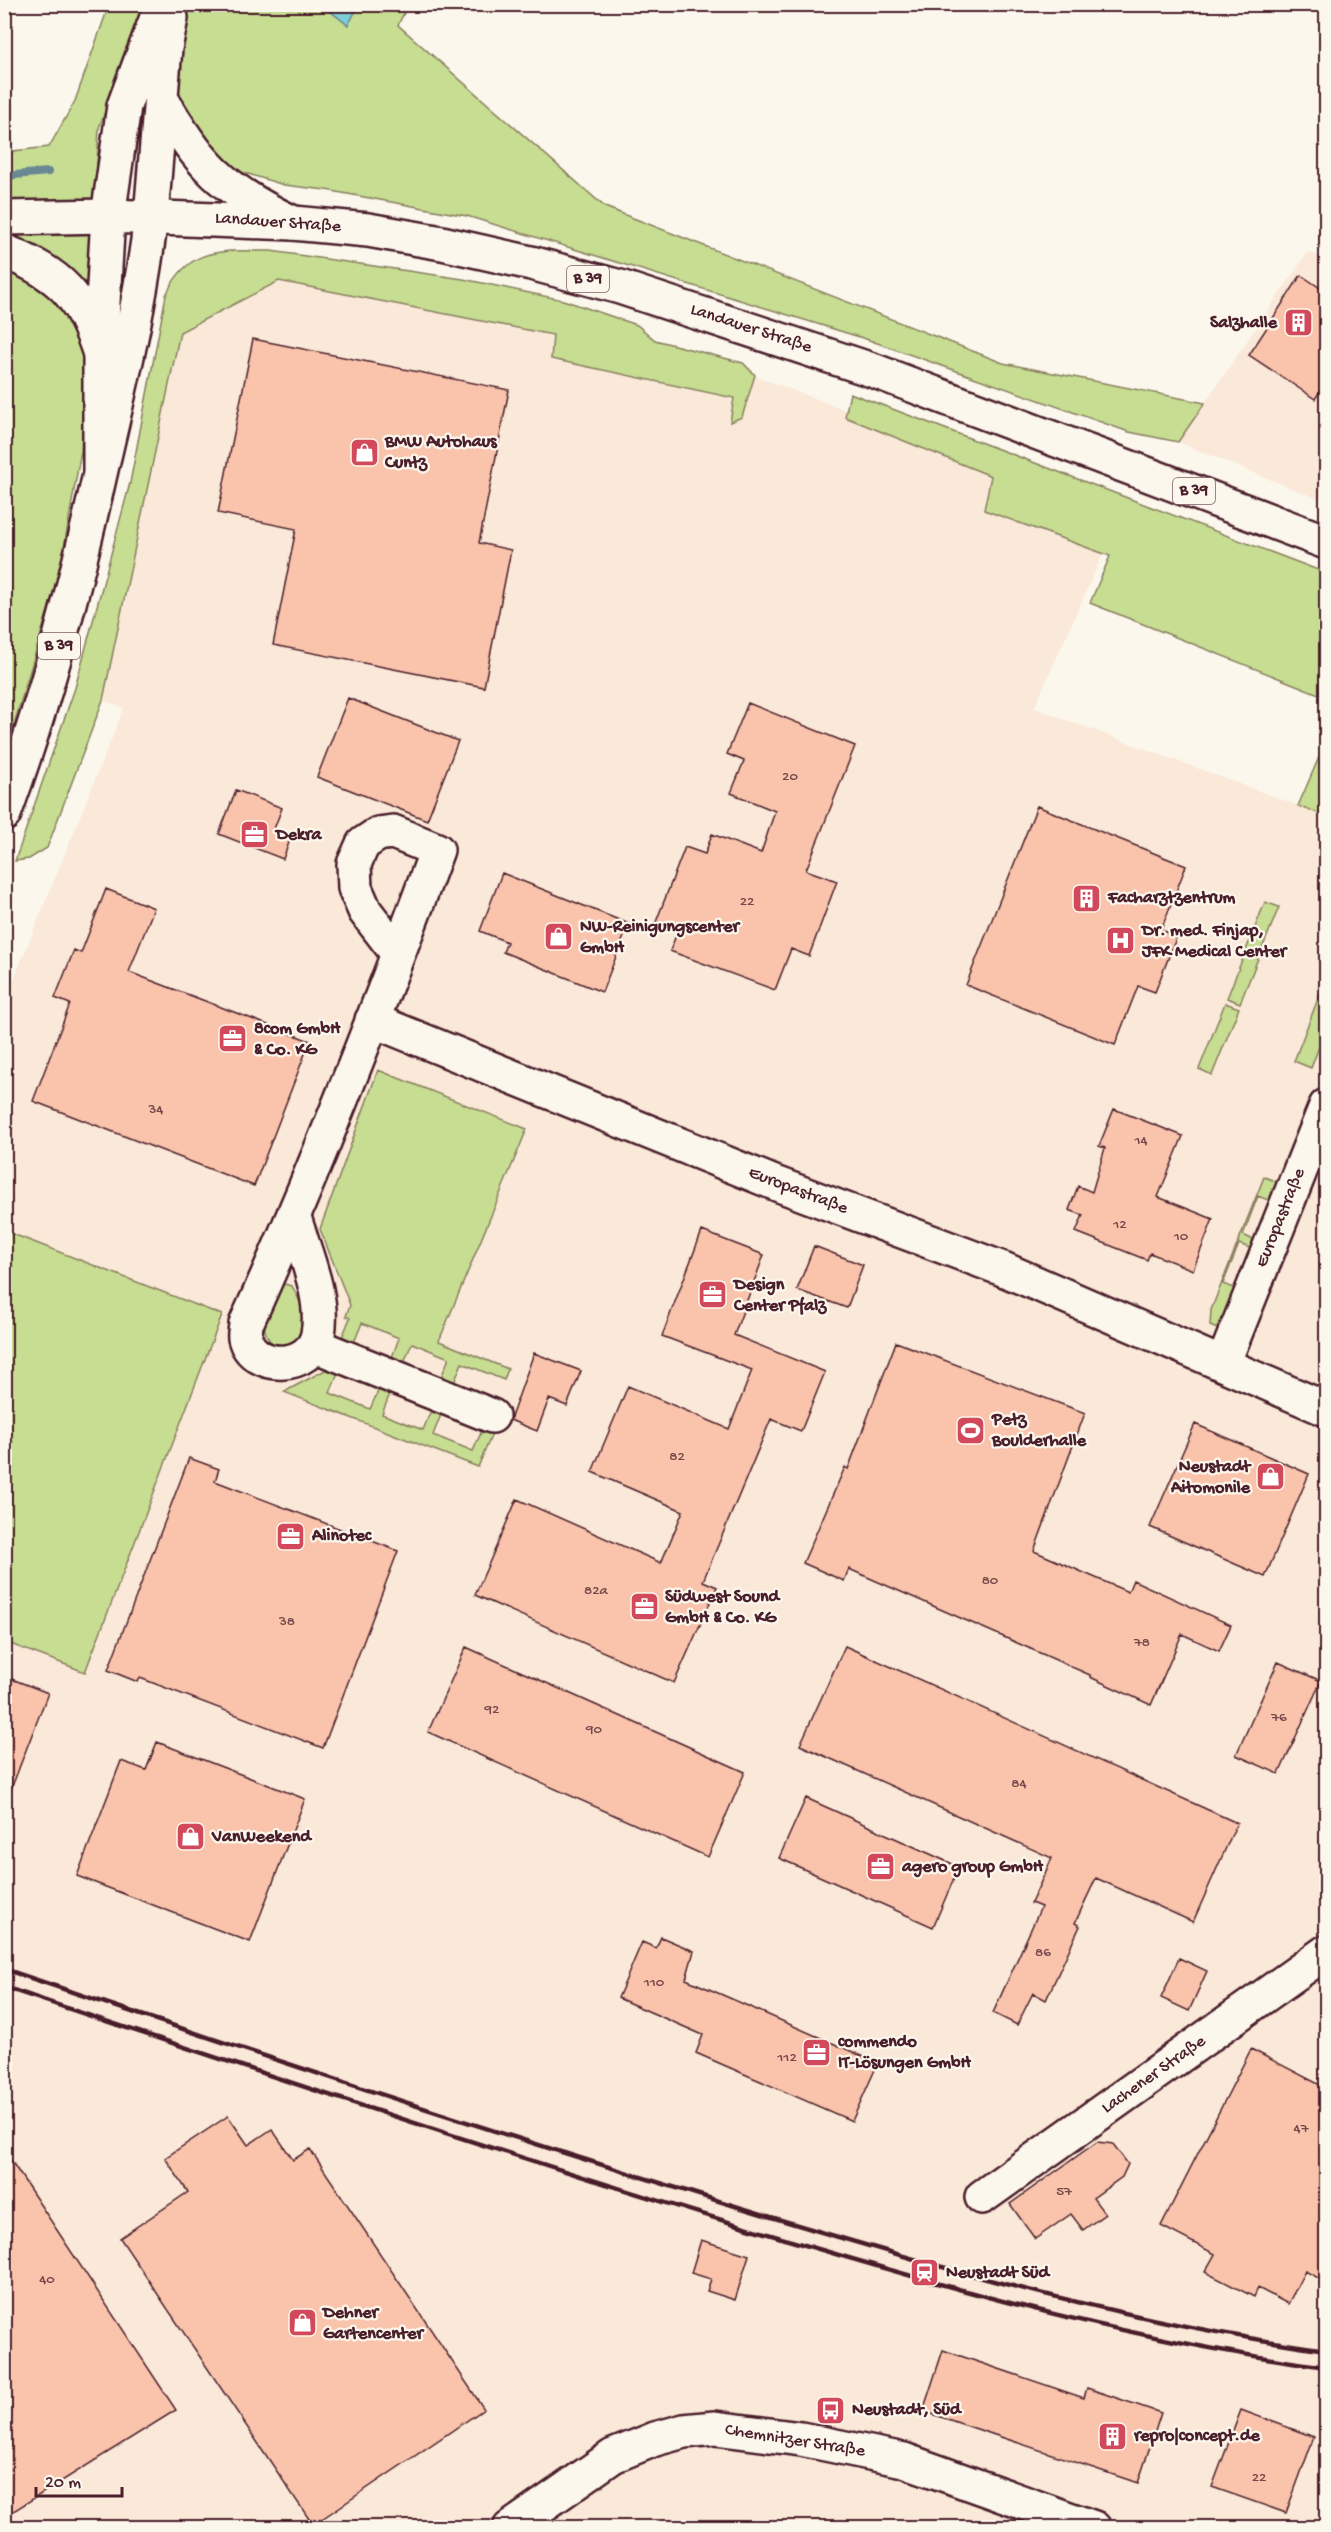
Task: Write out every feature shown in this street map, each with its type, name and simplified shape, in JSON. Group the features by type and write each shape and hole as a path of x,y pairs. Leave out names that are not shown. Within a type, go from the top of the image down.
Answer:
{"street":[{"path":"4,218 108,216 124,106 162,4"},
{"path":"151,216 165,48 174,4"},
{"path":"160,98 183,139 214,174 251,202 293,223"},
{"name":"B 39","path":"4,814 52,673 81,564 141,294 151,216 108,216 100,354 100,474"},
{"name":"Landauer Straße","path":"151,216 293,223 368,230 442,243 620,287 875,370 1326,542"},
{"path":"4,251 25,260 57,279 75,296 89,320 100,354"},
{"path":"294,1217 318,1309 318,1333 308,1354 297,1361 283,1363 266,1360 253,1352 245,1338 246,1324 294,1217 398,954"},
{"name":"Europastraße","path":"372,1020 777,1184 1003,1269 1326,1409"},
{"name":"Europastraße","path":"1223,1364 1326,1106"},
{"path":"314,1345 492,1416"},
{"name":"Lachener Straße","path":"982,2197 1326,1952"},
{"name":"Chemnitzer Straße","path":"510,2528 613,2456 655,2439 684,2431 715,2428 801,2439 904,2460 1094,2528"}],"shaded area":[{"path":"1308,252 1326,259 1326,502 1178,442"},
{"path":"279,281 752,375 1121,513 1034,708 1326,816 1326,2527 1130,2527 889,2441 1097,2527 5,2527 4,1004 124,708 103,700 179,332"}],"green space":[{"path":"109,5 145,5 99,128 81,451 60,570 5,755 4,152 49,147 75,101"},
{"path":"190,5 408,5 398,25 605,207 1003,363 1205,403 1178,442 1129,432 866,339 467,216 326,190 284,185 235,170 183,120 178,82 186,15"},
{"path":"271,251 463,279 563,300 637,325 655,340 743,363 755,375 742,417 730,422 734,398 551,359 553,335 279,281 180,332 103,700 47,848 29,859 15,861 75,688 130,483 166,295 185,267 196,259 222,252"},
{"path":"850,393 1326,573 1326,697 1090,603 1110,556 984,510 991,476 845,417"},
{"path":"1326,741 1326,816 1298,806"},
{"path":"1265,902 1279,907 1240,1003 1227,998"},
{"path":"1326,978 1326,1028 1311,1068 1294,1061"},
{"path":"1225,1003 1239,1008 1212,1075 1199,1069"},
{"path":"378,1070 527,1129 439,1341 508,1369 504,1380 462,1363 453,1385 440,1380 449,1358 412,1343 403,1365 391,1360 399,1338 362,1323 353,1345 341,1340 350,1318 346,1316 350,1305 320,1229"},
{"path":"1264,1177 1281,1183 1273,1202 1258,1196 1243,1235 1258,1242 1255,1250 1239,1244 1223,1284 1239,1290 1222,1331 1210,1326 1211,1310"},
{"path":"5,1231 222,1315 85,1672 5,1642"},
{"path":"284,1284 292,1286 301,1304 305,1321 300,1336 285,1349 273,1344 267,1337 265,1329 269,1303"},
{"path":"327,1369 339,1370 330,1393 370,1409 380,1387 391,1391 382,1414 423,1430 432,1408 442,1412 433,1435 473,1451 483,1428 498,1420 478,1467 284,1392"}],"water":[{"path":"322,5 359,5 348,25"}],"building":[{"name":"Salzhalle","path":"1301,275 1326,292 1326,382 1315,399 1249,355"},
{"name":"BMW Autohaus Cuntz","path":"253,339 509,390 479,543 511,550 484,687 273,645 296,529 218,513"},
{"path":"348,698 458,741 427,820 317,777"},
{"path":"748,703 855,746 806,870 837,881 809,956 791,949 775,990 670,951 678,930 656,922 685,847 705,854 712,834 761,853 775,811 731,793 744,761 727,754"},
{"path":"236,790 282,808 274,829 291,837 283,859 219,834"},
{"name":"Facharztzentrum","path":"1037,806 1186,866 1161,930 1177,936 1155,992 1138,986 1115,1045 966,985"},
{"name":"NW-Reinigungscenter GmbH","path":"502,873 629,924 602,992 503,952 507,942 480,931"},
{"path":"106,889 154,908 129,972 310,1041 254,1186 33,1101 70,1004 55,998 74,950 81,953"},
{"path":"1114,1109 1183,1136 1158,1197 1213,1219 1193,1270 1150,1253 1147,1260 1076,1232 1083,1215 1069,1210 1078,1186 1092,1192 1105,1148 1099,1146"},
{"path":"702,1231 764,1255 734,1335 825,1372 801,1431 771,1419 703,1581 717,1587 674,1683 475,1595 517,1499 661,1563 683,1511 592,1472 628,1386 729,1429 752,1370 662,1336"},
{"path":"814,1246 863,1265 847,1308 797,1290"},
{"path":"896,1342 1085,1413 1034,1551 1128,1592 1133,1580 1231,1625 1219,1651 1182,1634 1151,1705 1090,1675 849,1569 844,1581 803,1563 845,1467 848,1469"},
{"path":"534,1353 581,1371 567,1406 549,1399 537,1431 510,1420"},
{"path":"1195,1424 1309,1474 1265,1577 1150,1527"},
{"path":"189,1458 219,1469 215,1481 398,1551 323,1748 140,1678 138,1682 108,1670"},
{"path":"845,1646 1237,1823 1193,1922 1096,1878 1075,1923 1080,1926 1046,2000 1033,1993 1017,2025 993,2013 1041,1907 1031,1903 1052,1858 800,1745"},
{"path":"466,1647 745,1772 708,1857 428,1732"},
{"path":"1278,1662 1321,1681 1279,1774 1236,1755"},
{"path":"4,1676 48,1693 6,1802 4,1802"},
{"name":"VanWeekend","path":"157,1742 305,1799 250,1942 77,1876 121,1761 146,1770"},
{"path":"806,1798 959,1867 933,1927 779,1858"},
{"path":"661,1937 694,1951 686,1979 878,2063 852,2121 696,2053 703,2035 618,1998 642,1942 656,1948"},
{"path":"1179,1958 1207,1971 1189,2011 1161,1998"},
{"path":"1251,2049 1326,2088 1326,2282 1305,2271 1288,2304 1258,2288 1254,2297 1205,2272 1215,2254 1161,2226"},
{"name":"Dehner Gartencenter","path":"228,2116 248,2145 272,2129 293,2160 310,2149 484,2409 313,2525 120,2238 188,2192 165,2158"},
{"path":"1097,2142 1113,2144 1128,2164 1122,2177 1093,2198 1105,2214 1083,2230 1071,2214 1035,2239 1010,2204"},
{"path":"4,2150 176,2410 4,2517"},
{"path":"701,2240 749,2255 735,2300 707,2291 711,2279 691,2273"},
{"path":"943,2350 1084,2398 1087,2388 1161,2413 1138,2483 923,2411"},
{"path":"1241,2410 1314,2437 1286,2513 1212,2487"}],"waterway":[{"path":"4,176 48,172"}],"railway":[{"path":"4,1969 444,2115 861,2244 1092,2306 1247,2338 1326,2350"},
{"path":"4,1987 537,2162 715,2218 942,2285 1094,2324 1248,2355 1326,2367"}],"place":[{"name":"Salzhalle","path":"1298,323"},
{"name":"BMW Autohaus Cuntz","path":"364,452"},
{"name":"Dekra","path":"255,835"},
{"name":"Facharztzentrum","path":"1087,898"},
{"name":"NW-Reinigungscenter GmbH","path":"559,937"},
{"name":"Dr. med. Finjap, JFK Medical Center","path":"1121,941"},
{"name":"8com GmbH & Co. KG","path":"233,1039"},
{"name":"Design Center Pfalz","path":"713,1295"},
{"name":"Petz Boulderhalle","path":"971,1430"},
{"name":"Neustadt Aitomonile","path":"1271,1477"},
{"name":"Alinotec","path":"291,1536"},
{"name":"Südwest Sound GmbH & Co. KG","path":"644,1607"},
{"name":"VanWeekend","path":"191,1837"},
{"name":"agero group GmbH","path":"881,1867"},
{"name":"commendo IT-Lösungen GmbH","path":"817,2052"},
{"name":"Neustadt Süd","path":"925,2273"},
{"name":"Dehner Gartencenter","path":"302,2323"},
{"name":"Neustadt, Süd","path":"831,2410"},
{"name":"repro|concept.de","path":"1113,2436"}]}
